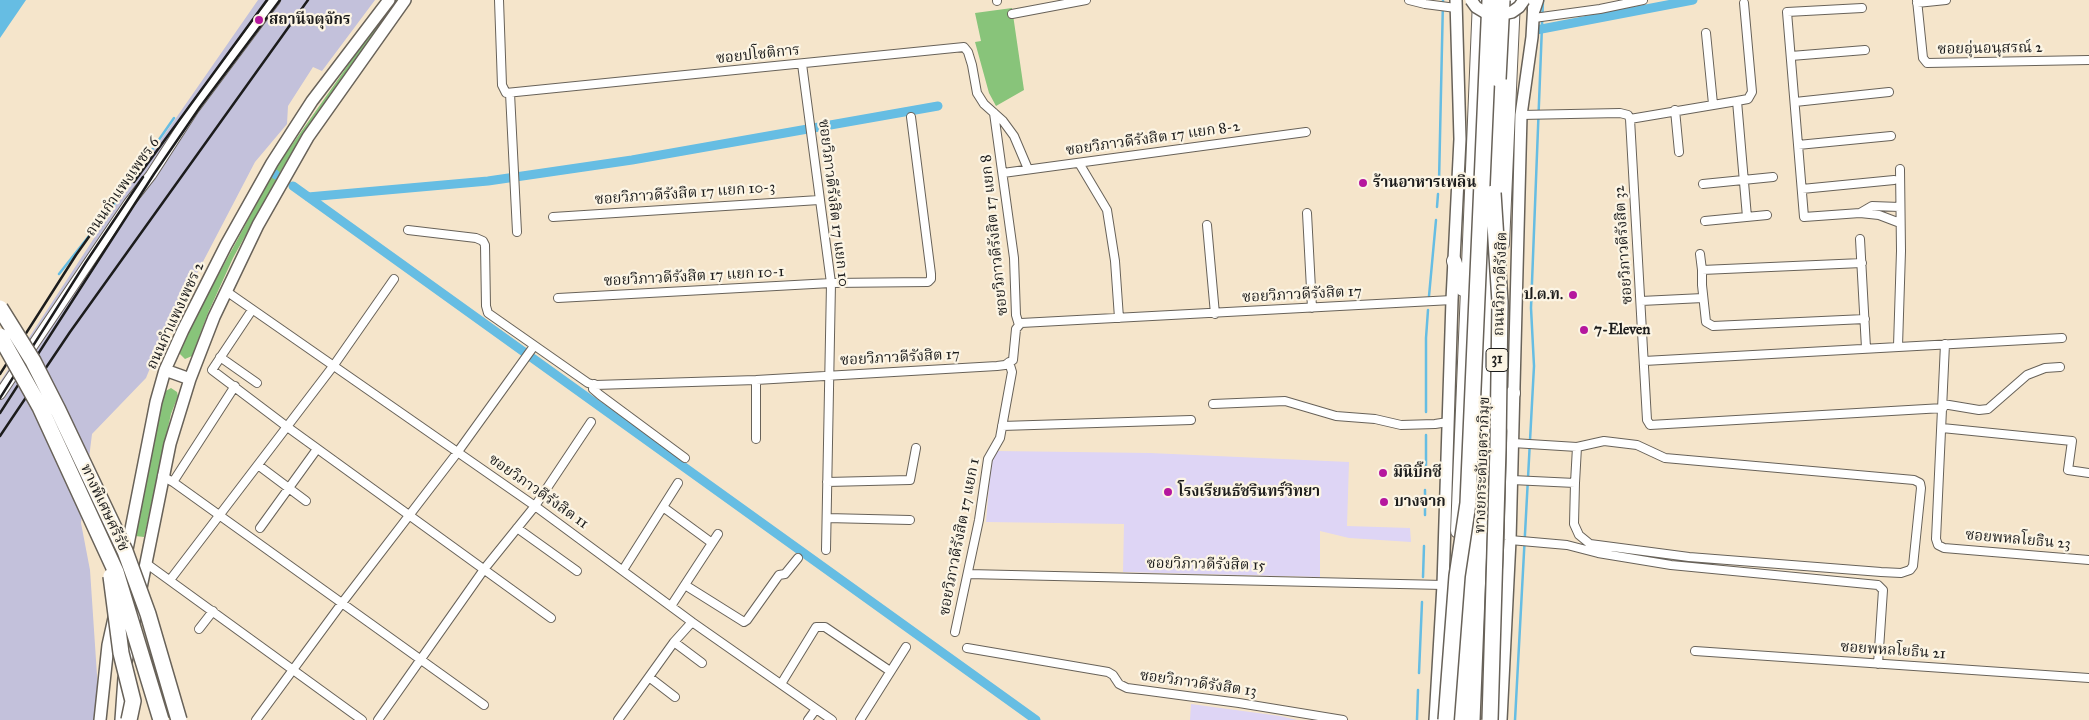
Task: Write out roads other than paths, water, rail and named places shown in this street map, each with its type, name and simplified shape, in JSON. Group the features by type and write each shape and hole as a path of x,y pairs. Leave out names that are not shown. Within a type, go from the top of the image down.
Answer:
{"highway":[{"name":"31","path":"1451,720 1480,0"},
{"name":"ทางยกระดับอุตราภิมุข","path":"1461,720 1468,503 1490,0"},
{"name":"ทางยกระดับอุตราภิมุข","path":"1472,720 1502,0"},
{"name":"ถนนวิภาวดีรังสิต","path":"1484,720 1513,0"},
{"path":"1490,720 1500,302 1493,193"},
{"path":"1454,261 1467,299"},
{"name":"ทางพิเศษศรีรัช","path":"0,308 33,361 125,551 148,614 179,720"},
{"name":"ทางพิเศษศรีรัช","path":"0,336 40,407 109,555 134,625 161,720"},
{"path":"1494,444 1513,393"},
{"path":"1446,720 1457,576 1468,503"},
{"path":"109,555 121,653 133,701 130,720"},
{"path":"1437,720 1452,692"}],"main road":[{"name":"ถนนกำแพงเพชร 2","path":"100,720 108,645 149,433 166,370 203,289 272,163 312,101 389,0"},
{"path":"121,720 127,648 147,564 162,476 190,379 226,291 258,225 308,137 405,0"},
{"path":"1471,0 1476,7 1486,13 1498,15 1512,12 1524,0"},
{"path":"1437,720 1452,300 1460,139 1449,5"},
{"name":"ถนนวิภาวดีรังสิต","path":"1501,720 1512,480 1521,115 1535,7"},
{"path":"166,370 190,379"}],"street":[{"name":"ถนนกำแพงเพชร 6","path":"0,394 129,203 151,175 193,110 275,0"},
{"path":"499,0 502,85 506,93 510,93 517,232"},
{"path":"1012,14 1086,0"},
{"path":"1409,0 1449,5"},
{"path":"1535,7 1600,9 1643,0"},
{"path":"1917,2 1946,0"},
{"name":"ซอยอุ่นอนุสรณ์ 2","path":"1917,2 1923,58 1927,63 2089,60"},
{"path":"1521,115 1620,113 1628,115 1630,119 1748,99 1752,92 1744,3"},
{"path":"1862,8 1787,12 1804,218 1860,212 1879,215 1900,223"},
{"path":"1706,33 1713,104"},
{"name":"ซอยปโชติการ","path":"510,93 964,47 968,52 972,65 977,93 984,104 1003,120 1014,136 1028,169"},
{"path":"1791,56 1866,50"},
{"name":"ซอยวิภาวดีรังสิต 17 แยก 10","path":"802,64 831,283 826,550"},
{"path":"1794,102 1889,92"},
{"path":"1736,101 1746,217"},
{"path":"1675,110 1679,152"},
{"name":"ซอยวิภาวดีรังสิต 17 แยก 8","path":"994,113 1014,258 1016,315 1019,325"},
{"name":"ซอยวิภาวดีรังสิต 17 แยก 10-1","path":"558,298 831,283 925,283 931,279 911,117"},
{"name":"ซอยวิภาวดีรังสิต 32","path":"1630,119 1647,420 1650,425 1943,406"},
{"name":"ซอยวิภาวดีรังสิต 17 แยก 8-2","path":"1003,173 1306,132"},
{"path":"1798,145 1891,136"},
{"path":"1079,162 1107,210 1115,261 1119,318"},
{"path":"1898,346 1900,169"},
{"path":"1703,184 1773,177"},
{"path":"1802,189 1894,180"},
{"name":"ซอยวิภาวดีรังสิต 17 แยก 10-3","path":"553,217 819,200"},
{"path":"1860,212 1872,206 1900,207"},
{"path":"1307,212 1312,308"},
{"path":"1706,221 1767,215"},
{"path":"1207,225 1215,314"},
{"name":"ซอยวิภาวดีรังสิต 17","path":"408,230 476,238 483,241 485,245 486,306 488,313 588,383 756,380 997,366 1009,362"},
{"path":"1860,239 1866,348"},
{"path":"1700,254 1706,322 1713,326 1865,319"},
{"path":"1702,270 1862,263"},
{"path":"170,580 334,365 394,279"},
{"name":"ซอยวิภาวดีรังสิต 11","path":"226,291 535,506 692,622 832,720"},
{"path":"1641,301 1703,298"},
{"name":"ซอยวิภาวดีรังสิต 17","path":"1019,325 1452,300"},
{"path":"252,310 212,370 317,449 485,568 551,618"},
{"path":"1009,362 1013,360 1016,329 1019,325"},
{"path":"1644,361 2062,338"},
{"path":"1946,344 1942,428 2072,442 2068,470 2089,473"},
{"path":"256,720 292,669 457,452 534,346"},
{"path":"220,357 257,383"},
{"name":"ซอยวิภาวดีรังสิต 17 แยก 1","path":"955,632 979,520 988,459 1000,438 1012,372 1009,362"},
{"path":"1943,406 1979,410 1988,409 2027,375 2045,368 2060,367"},
{"path":"756,380 756,439"},
{"path":"594,384 593,388 600,395 685,458"},
{"path":"173,482 235,386"},
{"path":"1213,404 1285,402 1336,416 1375,419 1401,425 1448,422"},
{"path":"1002,426 1191,420"},
{"path":"378,720 485,568 535,506 591,422"},
{"name":"ซอยพหลโยธิน 23","path":"1942,428 1936,539 1938,545 1944,548 2089,560"},
{"path":"1513,443 1577,447 1595,441 1624,442 1648,449 1665,458 1914,480 1920,483 1921,488 1913,566 1906,572 1886,573 1689,557 1590,544 1579,536 1574,524 1577,447"},
{"path":"827,482 910,480 916,448"},
{"path":"260,528 317,449"},
{"path":"258,465 306,501"},
{"path":"162,476 220,515 420,661 484,705"},
{"path":"1512,480 1575,482"},
{"path":"623,570 678,483"},
{"path":"663,507 712,544"},
{"path":"827,518 910,520"},
{"path":"517,528 577,571"},
{"path":"671,606 718,534"},
{"path":"1510,540 1567,545 1598,553 1671,565 1878,585 1883,590 1878,664"},
{"path":"685,585 744,622 778,575 785,574 798,558"},
{"path":"147,564 362,720"},
{"name":"ซอยวิภาวดีรังสิต 15","path":"968,574 1443,585"},
{"path":"199,628 213,611"},
{"path":"618,720 674,642 692,622"},
{"path":"781,684 816,627 825,627 890,671"},
{"path":"674,642 702,663"},
{"path":"860,720 906,647"},
{"name":"ซอยวิภาวดีรังสิต 13","path":"967,648 1108,672 1114,675 1118,684 1127,688 1239,703 1343,720"},
{"name":"ซอยพหลโยธิน 21","path":"1694,651 2089,678"},
{"path":"649,677 675,697"},
{"path":"808,720 816,709"}],"water":[{"path":"0,0 26,0 0,38"}],"waterway":[{"path":"1439,182 1443,0"},
{"path":"1515,720 1534,366 1531,308 1543,0"},
{"path":"1531,31 1693,0"},
{"path":"308,197 488,181 632,160 938,106"},
{"path":"59,274 115,203 174,118"},
{"path":"293,186 1036,720"},
{"path":"1437,207 1438,194"},
{"path":"1429,296 1436,220"},
{"path":"1426,412 1428,310"},
{"path":"1426,435 1426,469"},
{"path":"1425,490 1425,515"},
{"path":"1423,577 1424,546"},
{"path":"1419,673 1422,602"},
{"path":"1417,720 1418,690"}],"railway":[{"path":"134,182 267,0"},
{"path":"0,413 154,174 200,107 280,0"},
{"path":"0,436 70,332 308,0"},
{"path":"0,374 76,255 135,172"},
{"path":"0,398 86,262 143,177"}],"place":[{"name":"สถานีจตุจักร","path":"259,20"},
{"name":"ร้านอาหารเพลิน","path":"1363,183"},
{"name":"ป.ต.ท.","path":"1573,295"},
{"name":"7-Eleven","path":"1584,330"},
{"name":"มินิบิ๊กซี","path":"1383,473"},
{"name":"โรงเรียนธัชรินทร์วิทยา","path":"1168,492"},
{"name":"บางจาก","path":"1384,502"}]}
